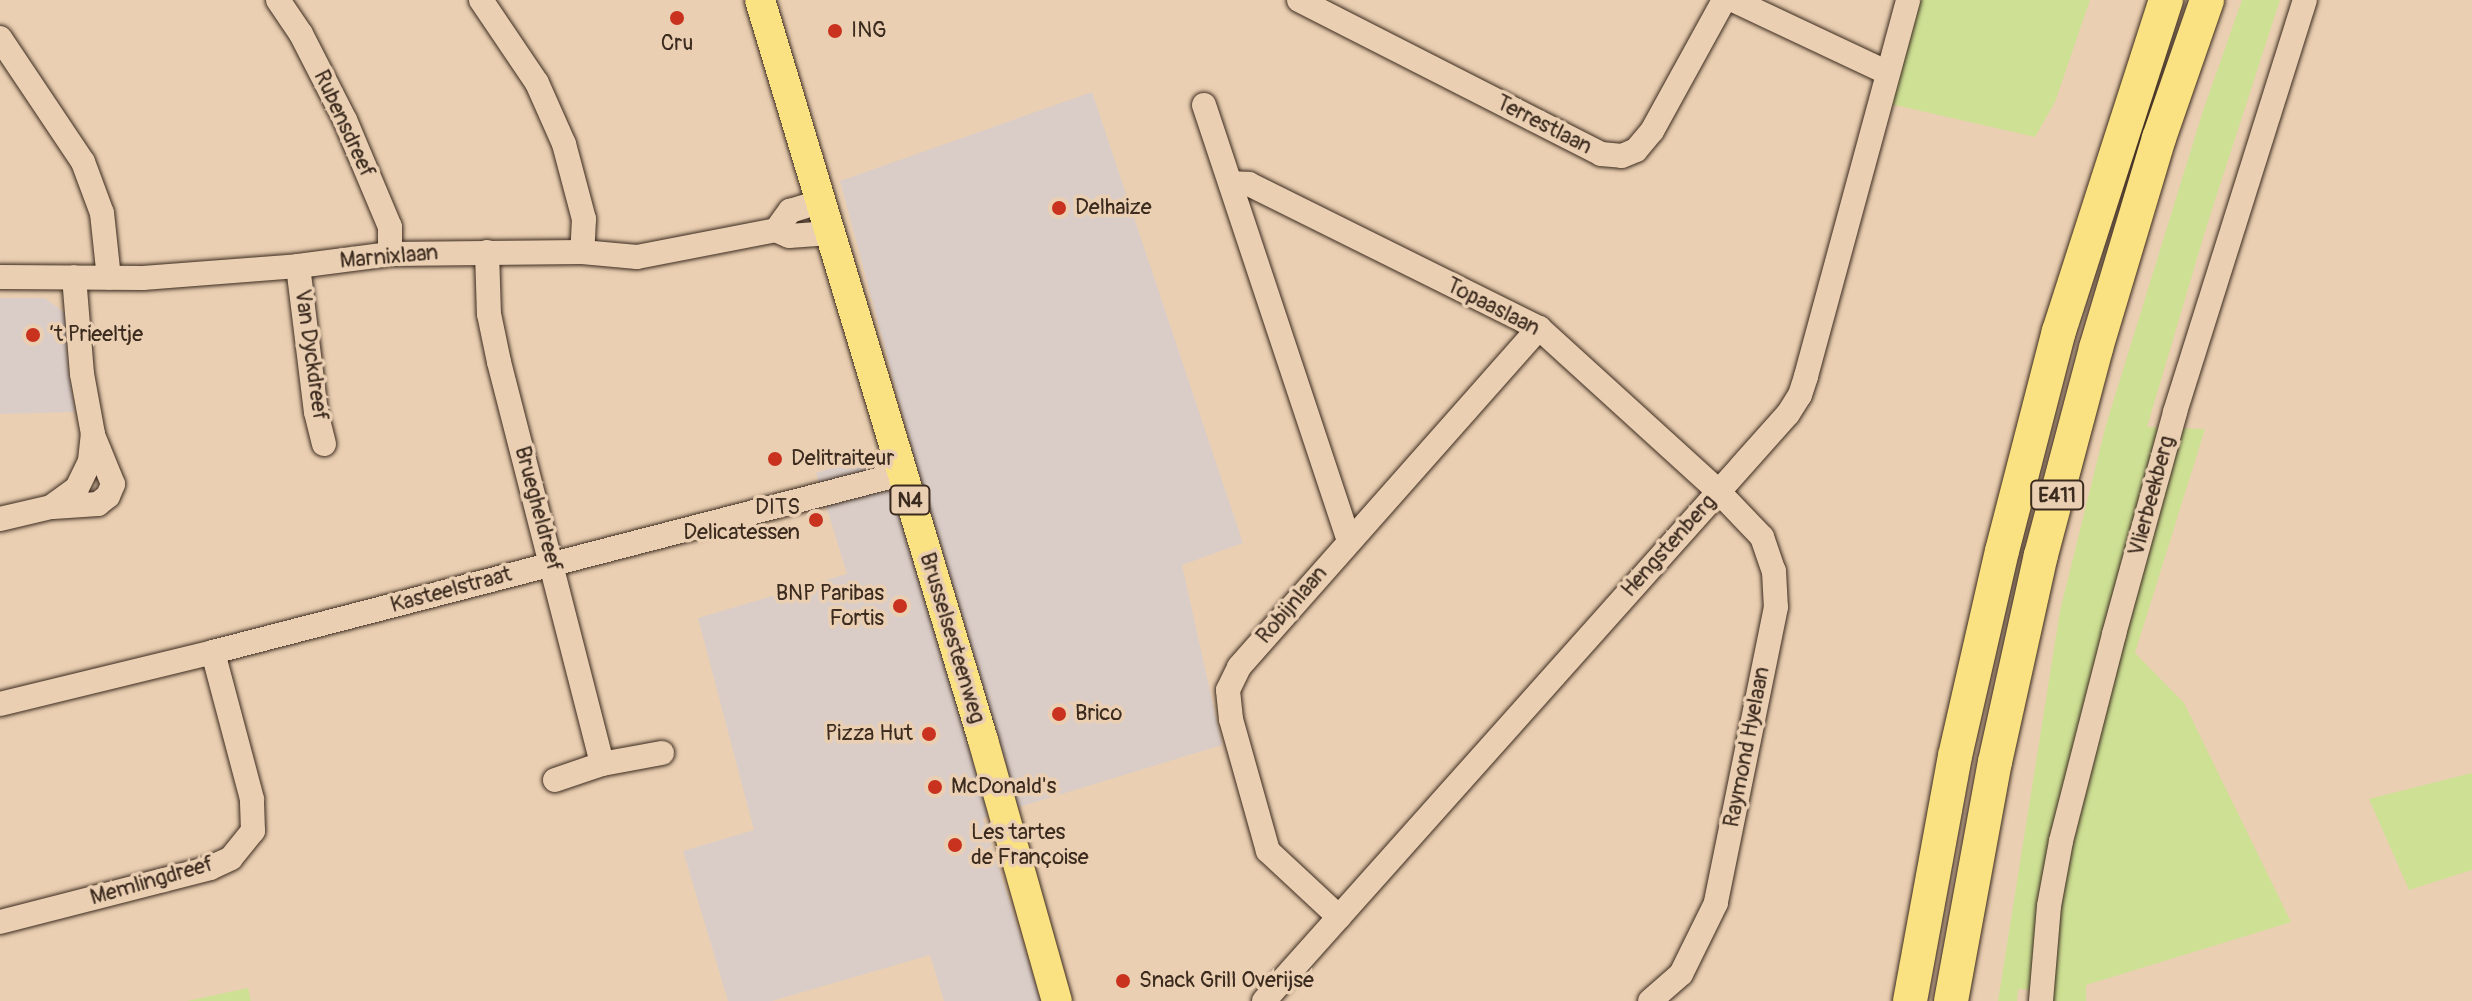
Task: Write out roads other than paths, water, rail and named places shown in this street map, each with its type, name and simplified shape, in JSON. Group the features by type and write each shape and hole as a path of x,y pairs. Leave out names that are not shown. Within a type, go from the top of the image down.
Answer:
{"highway":[{"name":"E411","path":"1910,1001 1955,756 2002,551 2059,331 2166,0"},
{"name":"E411","path":"1951,1001 1995,762 2041,555 2100,333 2159,138 2207,0"}],"main road":[{"name":"Brusselsesteenweg","path":"760,0 988,756 1057,1001"}],"street":[{"name":"Rubensdreef","path":"278,0 301,34 345,120 390,227 390,254"},
{"path":"481,0 537,83 564,144 584,219 582,252"},
{"name":"Terrestlaan","path":"1299,0 1601,154 1622,156 1636,150 1652,131 1724,0"},
{"path":"1733,0 1886,72"},
{"name":"Hengstenberg","path":"1264,1001 1788,414 1800,395 1908,0"},
{"name":"Vlierbeekberg","path":"2041,1001 2049,906 2061,841 2114,634 2179,398 2305,0"},
{"path":"0,38 83,162 102,213 109,278"},
{"path":"1204,105 1349,540"},
{"name":"Topaaslaan","path":"1231,183 1249,184 1539,328 1718,491"},
{"path":"1247,232 1267,212 1274,198"},
{"name":"Marnixlaan","path":"776,230 790,211 822,201"},
{"name":"Marnixlaan","path":"0,277 109,278 298,266 390,254 582,252 637,257 776,230 789,236 831,233"},
{"name":"Bruegheldreef","path":"487,252 489,314 499,362 602,764"},
{"name":"Van Dyckdreef","path":"298,266 316,412 324,444"},
{"path":"0,519 51,507 77,488 90,461 93,434 82,374 74,277"},
{"name":"Robijnlaan","path":"1339,917 1268,851 1231,719 1228,690 1239,667 1539,328"},
{"name":"Kasteelstraat","path":"0,704 901,474"},
{"name":"Raymond Hyelaan","path":"1650,1001 1681,974 1716,903 1776,607 1774,571 1762,537 1718,491"},
{"name":"Memlingdreef","path":"0,922 210,868 231,858 253,831 252,799 213,652"},
{"path":"555,780 602,764 662,753"}],"place":[{"name":"Cru","path":"677,18"},
{"name":"ING","path":"835,31"},
{"name":"Delhaize","path":"1059,208"},
{"name":"’t Prieeltje","path":"33,335"},
{"name":"Delitraiteur","path":"775,459"},
{"name":"DITS Delicatessen","path":"816,520"},
{"name":"BNP Paribas Fortis","path":"900,606"},
{"name":"Brico","path":"1059,714"},
{"name":"Pizza Hut","path":"929,734"},
{"name":"McDonald's","path":"935,787"},
{"name":"Les tartes de Françoise","path":"955,845"},
{"name":"Snack Grill Overijse","path":"1123,981"}]}
